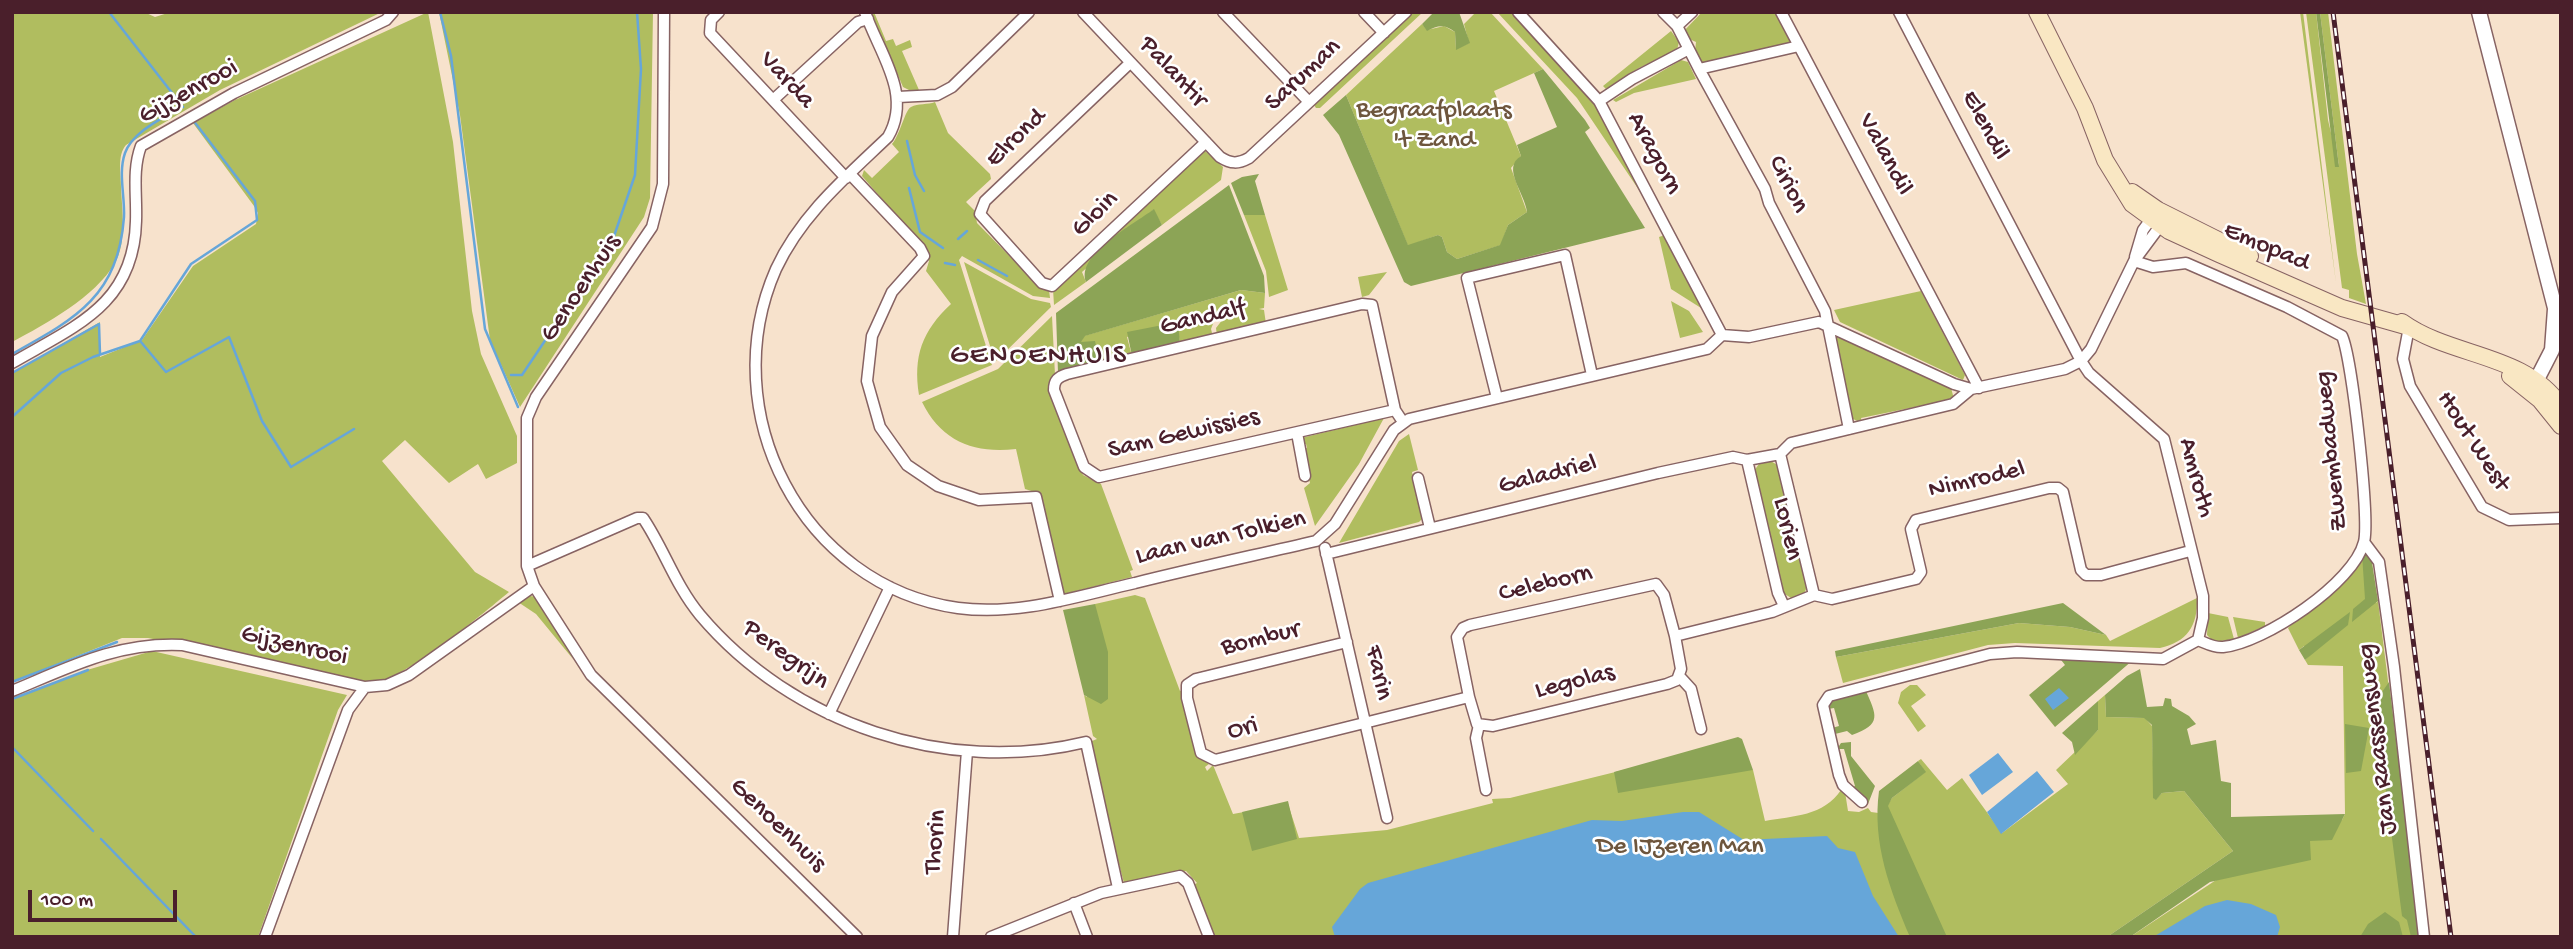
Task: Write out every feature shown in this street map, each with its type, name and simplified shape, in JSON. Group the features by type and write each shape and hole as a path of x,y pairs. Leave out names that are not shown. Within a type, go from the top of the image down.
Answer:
{"main road":[{"name":"Emopad","path":"2037,12 2085,108 2105,160 2129,202 2156,219 2342,308 2409,327 2482,356 2503,361 2534,386"},
{"path":"2534,386 2561,406"},
{"path":"2534,386 2561,426"}],"street":[{"name":"Gijzenrooi","path":"12,363 90,317 105,305 122,280 130,259 136,224 135,162 141,146 234,93 386,20 393,12"},
{"name":"Genoenhuis","path":"664,12 663,184 659,207 652,227 536,397 527,418 527,566 534,586 574,652 605,690 857,937"},
{"name":"Varda","path":"719,12 711,20 710,33 920,248 924,256 892,292 872,336 867,381 880,426 907,465 938,486 979,500 1036,498 1060,601"},
{"path":"773,100 866,16 898,97 937,95 952,87 1029,12"},
{"name":"Palantir","path":"1083,12 1229,163"},
{"path":"1223,12 1309,102"},
{"path":"1364,12 1384,33"},
{"name":"Saruman","path":"1229,163 1240,163 1249,158 1406,12"},
{"name":"Aragorn","path":"1518,12 1599,101 1722,335"},
{"path":"1663,12 1677,26 1692,12"},
{"name":"Valandil","path":"1781,12 1928,287 1975,388"},
{"name":"Elendil","path":"1899,12 2081,361"},
{"path":"2479,12 2558,314 2556,350 2534,386"},
{"name":"Cirion","path":"1677,26 1687,50 1765,189 1769,203 1829,324"},
{"path":"1699,69 1799,46"},
{"path":"1599,101 1632,79 1687,50"},
{"name":"Elrond","path":"1015,255 984,222 980,214 982,205 1130,63"},
{"name":"Laan van Tolkien","path":"898,97 897,116 888,137 798,230 776,270 760,325 755,378 757,399 771,457 793,502 828,545 862,571 890,587 934,603 977,610 1019,609 1323,538 1335,524 1394,430 1403,422"},
{"name":"Gloin","path":"1015,255 1042,283 1049,286 1056,283 1206,142"},
{"path":"1395,410 1403,422 1707,349 1722,335 1741,339 1819,322 1829,324 1954,384 1975,388 2065,369 2081,361 2091,349 2134,261 2140,239 2156,219"},
{"path":"1497,398 1467,278 1565,255 1592,375"},
{"name":"Zwembadweg","path":"2134,261 2153,267 2186,263 2287,307 2342,336 2366,503 2364,542 2360,552 2334,585 2284,622 2223,648 2198,640"},
{"name":"Gandalf","path":"1070,429 1054,390 1058,377 1362,304 1372,305 1395,410"},
{"path":"1829,324 1831,351 1849,429"},
{"name":"Hout West","path":"2409,327 2403,359 2410,386 2482,507 2509,520 2561,518"},
{"name":"Amroth","path":"2081,361 2089,373 2164,439 2203,596 2203,618 2198,640"},
{"name":"Galadriel","path":"1326,554 1732,457 1747,460 1780,454 1791,443 1953,404 1975,388"},
{"name":"Sam Gewissies","path":"1070,429 1084,467 1099,477 1395,410"},
{"name":"Sam Gewissies","path":"1297,433 1305,476"},
{"name":"Lorien","path":"1780,454 1814,595"},
{"name":"Lorien","path":"1747,460 1778,593 1784,606"},
{"path":"1418,478 1430,528"},
{"name":"Nimrodel","path":"1814,595 1832,599 1916,579 1921,572 1911,529 1916,520 2049,488 2058,488 2063,492 2081,570 2086,575 2101,575 2190,551"},
{"name":"Peregrijn","path":"527,566 637,518 643,518 685,595 721,638 765,675 829,714 882,735 920,745 967,751 1028,751 1086,742 1118,888"},
{"name":"Farin","path":"1323,538 1388,818"},
{"name":"Jan Raassensweg","path":"2364,542 2379,562 2424,937"},
{"name":"Celeborn","path":"1469,697 1457,644 1459,632 1470,625 1656,584 1664,594 1675,636"},
{"path":"265,937 348,710 365,687 387,685 409,675 534,586"},
{"path":"829,714 890,587"},
{"path":"1701,729 1691,688 1680,677 1675,636 1772,612 1814,595"},
{"path":"1862,802 1843,785 1839,775 1823,705 1829,696 1990,654 2017,652 2153,660 2173,656 2198,640"},
{"name":"Bombur","path":"1187,685 1196,679 1347,642"},
{"name":"Gijzenrooi","path":"12,691 106,652 152,644 182,645 365,687"},
{"name":"Legolas","path":"1479,725 1493,726 1515,721 1667,684 1680,677"},
{"name":"Ori","path":"1187,685 1187,698 1199,748 1210,760 1365,722"},
{"path":"1365,722 1469,697 1474,719 1479,725 1476,738 1486,790"},
{"name":"Thorin","path":"953,937 967,751"},
{"path":"991,937 1118,888 1183,877 1209,937"},
{"path":"1074,903 1087,937"}],"green space":[{"path":"12,12 144,12 155,17 171,12 382,12 220,90 126,145 121,154 120,165 122,236 115,263 83,298 12,342"},
{"path":"428,12 453,142 472,311 481,354 517,436 517,463 486,479 478,464 449,483 405,440 382,461 475,572 509,592 424,658 388,679 373,684 148,638 122,638 12,682 12,373 100,322 100,357 142,340 193,266 256,224 258,213 254,206 193,123 235,100"},
{"path":"439,12 653,12 650,198 644,217 520,407 490,340 460,115"},
{"path":"871,12 874,12 886,41 893,39 896,46 910,40 912,47 902,51 919,90 903,87"},
{"path":"1411,12 1423,12 1320,108 1316,108 1314,105"},
{"path":"1434,12 1459,12 1470,43 1456,50 1455,32 1451,29 1441,26 1427,31 1422,24"},
{"name":"Begraafplaats 't Zand","path":"1476,12 1490,12 1543,69 1494,91 1521,156 1511,168 1527,212 1508,225 1501,245 1457,259 1447,252 1442,237 1438,235 1408,246 1346,95 1422,24 1427,30 1444,26 1455,32 1456,49 1469,43 1464,24"},
{"path":"1497,12 1512,12 1588,92 1599,107 1647,202 1577,98"},
{"path":"1702,12 1775,12 1792,45 1703,67 1695,51 1696,42 1687,38 1683,32"},
{"path":"2300,12 2303,12 2336,283"},
{"path":"2306,12 2316,12 2328,120 2339,167 2320,12 2328,12 2357,254 2366,304 2349,298 2349,290 2342,288"},
{"path":"2316,12 2320,12 2339,167 2335,167"},
{"path":"1671,31 1679,42 1677,50 1639,68 1606,89 1603,86"},
{"path":"1681,60 1688,62 1696,79 1634,93 1616,102 1613,100"},
{"path":"1543,69 1585,120 1590,128 1585,132 1645,228 1411,286 1404,282 1339,135 1323,115 1346,95 1408,245 1438,235 1442,237 1447,252 1457,259 1500,245 1508,225 1527,212 1514,174 1515,161 1521,156 1517,145 1557,127 1534,73"},
{"path":"935,102 948,133 990,174 991,179 966,202 975,211 977,223 1039,286 1049,290 1050,298 1033,296 962,256 959,260 992,365 919,395 917,368 922,345 933,324 951,304 926,271 929,261 926,250 862,176 864,170 872,178 899,152 892,144 909,109"},
{"path":"1204,150 1223,167 1221,180 1162,225 1153,210 1082,272 1086,282 1054,305 1053,289"},
{"path":"1259,174 1255,181 1265,215 1244,215 1231,183 1242,177"},
{"path":"1229,185 1264,276 1265,293 1241,290 1085,336 1081,342 1095,341 1100,363 1058,373 1056,313"},
{"path":"1154,209 1162,225 1086,282 1085,271 1098,251"},
{"path":"1244,215 1265,215 1288,290 1269,297 1266,271"},
{"path":"1665,235 1701,308 1671,289 1659,237"},
{"path":"964,262 1031,299 1050,303 1051,307 995,362"},
{"path":"1387,272 1369,295 1362,297 1358,277"},
{"path":"1241,290 1265,293 1264,308 1259,309 1264,310 1266,324 1217,336 1216,328 1223,319 1221,315 1216,316 1211,329 1213,337 1180,344 1177,323 1127,337 1132,356 1100,363 1080,343 1084,336"},
{"path":"1921,291 1965,375 1963,380 1840,322 1834,310"},
{"path":"1671,301 1689,311 1703,332 1680,338"},
{"path":"1052,316 1055,375 1050,382 1050,391 1083,475 1101,484 1133,570 1130,571 1132,577 1064,594 1041,494 1025,489 1016,449 986,449 960,442 939,426 922,402 998,369"},
{"path":"1178,322 1180,344 1132,356 1127,332"},
{"path":"1837,335 1951,388 1954,399 1861,418 1862,423 1853,419 1833,340"},
{"path":"1384,418 1359,464 1315,526 1304,488 1310,483 1302,449 1307,448 1306,444 1302,444 1301,438"},
{"path":"1409,434 1418,470 1412,472 1423,518 1419,522 1339,543 1399,441"},
{"path":"1769,460 1779,466 1808,584 1804,594 1793,599 1783,593 1754,471 1761,461"},
{"path":"2367,551 2371,556 2378,601 2352,622 2353,609 2365,599 2362,554"},
{"path":"2362,554 2376,603 2378,601 2420,937 2130,937 2275,841 2342,820 2345,814 2343,666 2308,665 2305,660 2309,656 2304,646 2299,650 2288,628"},
{"name":"De IJzeren Man","path":"1135,595 1145,598 1180,691 1183,690 1200,758 1209,764 1205,767 1207,771 1213,765 1233,814 1288,804 1299,838 1387,830 1493,803 1492,799 1510,798 1741,741 1750,770 1753,770 1765,821 1817,810 1834,799 1841,790 1845,792 1848,811 1859,812 1868,808 1871,812 1886,814 1901,839 1887,806 1892,798 1925,772 1918,761 1921,759 1947,790 1962,778 2002,833 2068,784 2056,770 2098,730 2098,701 2105,695 2106,717 2145,718 2152,726 2154,798 2162,793 2184,791 2233,851 2107,937 1214,937 1193,885 1197,883 1186,871 1124,883 1087,743 1097,739 1093,736 1084,695 1087,697 1095,604"},
{"path":"530,596 538,597 573,659 536,614 518,602"},
{"path":"2197,598 2195,617 2189,631 2177,642 2160,648 2015,643 1988,645 1843,683 1836,657 2019,623 2070,627 2106,635 2110,641"},
{"path":"2063,603 2106,635 2070,627 2019,623 1836,657 1835,651"},
{"path":"1095,604 1108,652 1108,699 1101,704 1084,695 1063,610"},
{"path":"2350,612 2348,625 2305,660 2299,650"},
{"path":"2208,613 2228,617 2234,639 2214,642 2207,635"},
{"path":"2233,617 2265,622 2265,626 2238,638"},
{"path":"152,651 347,695 338,710 258,937 12,937 12,699 87,670"},
{"path":"2058,656 2133,660 2055,727 2029,695 2065,665"},
{"path":"2140,669 2147,707 2163,706 2165,698 2171,699 2172,706 2189,716 2196,724 2187,729 2191,745 2216,740 2221,781 2231,783 2231,817 2345,814 2332,840 2310,841 2311,860 2210,882 2130,937 2107,937 2233,851 2184,791 2162,793 2156,800 2153,798 2152,725 2144,718 2106,717 2105,695 2127,676"},
{"path":"2389,682 2420,937 2411,937 2407,920 2402,916 2378,729 2380,695"},
{"path":"1910,685 1917,685 1926,695 1911,706 1926,726 1918,732 1898,703 1901,692"},
{"path":"1865,689 1874,713 1872,723 1852,735 1847,731 1835,734 1832,728 1839,726 1834,708 1828,709 1829,700"},
{"path":"2098,701 2098,730 2075,755 2072,742 2062,733"},
{"path":"2345,724 2369,728 2361,771 2346,773"},
{"path":"1738,737 1742,739 1753,770 1618,793 1614,772"},
{"path":"1851,742 1851,756 1875,786 1868,804 1851,788 1855,786 1844,749 1837,749 1841,743"},
{"path":"1918,761 1926,772 1892,798 1888,806 1947,937 1910,937 1880,848 1879,791"},
{"path":"1288,801 1297,839 1252,851 1242,812"},
{"path":"2385,912 2399,922 2403,937 2360,937 2368,924"}],"water":[{"path":"2059,688 2069,698 2053,710 2045,699"},
{"path":"1998,753 2013,772 1982,795 1969,775"},
{"path":"2037,771 2054,792 2001,834 1987,812"},
{"path":"1699,812 1744,840 1827,836 1838,848 1855,852 1873,896 1899,937 1335,937 1332,927 1360,889 1368,883 1592,820 1622,821"},
{"path":"2227,900 2251,904 2276,915 2280,927 2277,937 2153,937 2205,906"}],"waterway":[{"path":"109,12 183,107"},
{"path":"440,12 451,56 485,329 518,407"},
{"path":"511,375 522,375 613,239 635,175 641,69 637,12"},
{"path":"12,354 74,316 103,286 113,267 120,244 124,217 122,177 125,153 142,132 182,106"},
{"path":"12,417 61,373 93,357 140,341 191,264 257,220 255,201 193,120"},
{"path":"907,141 915,175 924,191"},
{"path":"909,188 920,232 943,248"},
{"path":"958,239 967,231"},
{"path":"978,260 1007,276"},
{"path":"945,263 955,265"},
{"path":"12,373 99,324 100,354"},
{"path":"141,342 166,372 229,337 262,421 291,467 354,429"},
{"path":"12,682 117,642"},
{"path":"12,699 88,670"},
{"path":"12,747 93,831"},
{"path":"101,839 196,937"}],"railway":[{"path":"2333,12 2451,937"}],"district":[{"name":"GENOENHUIS","path":"1039,358"}]}
